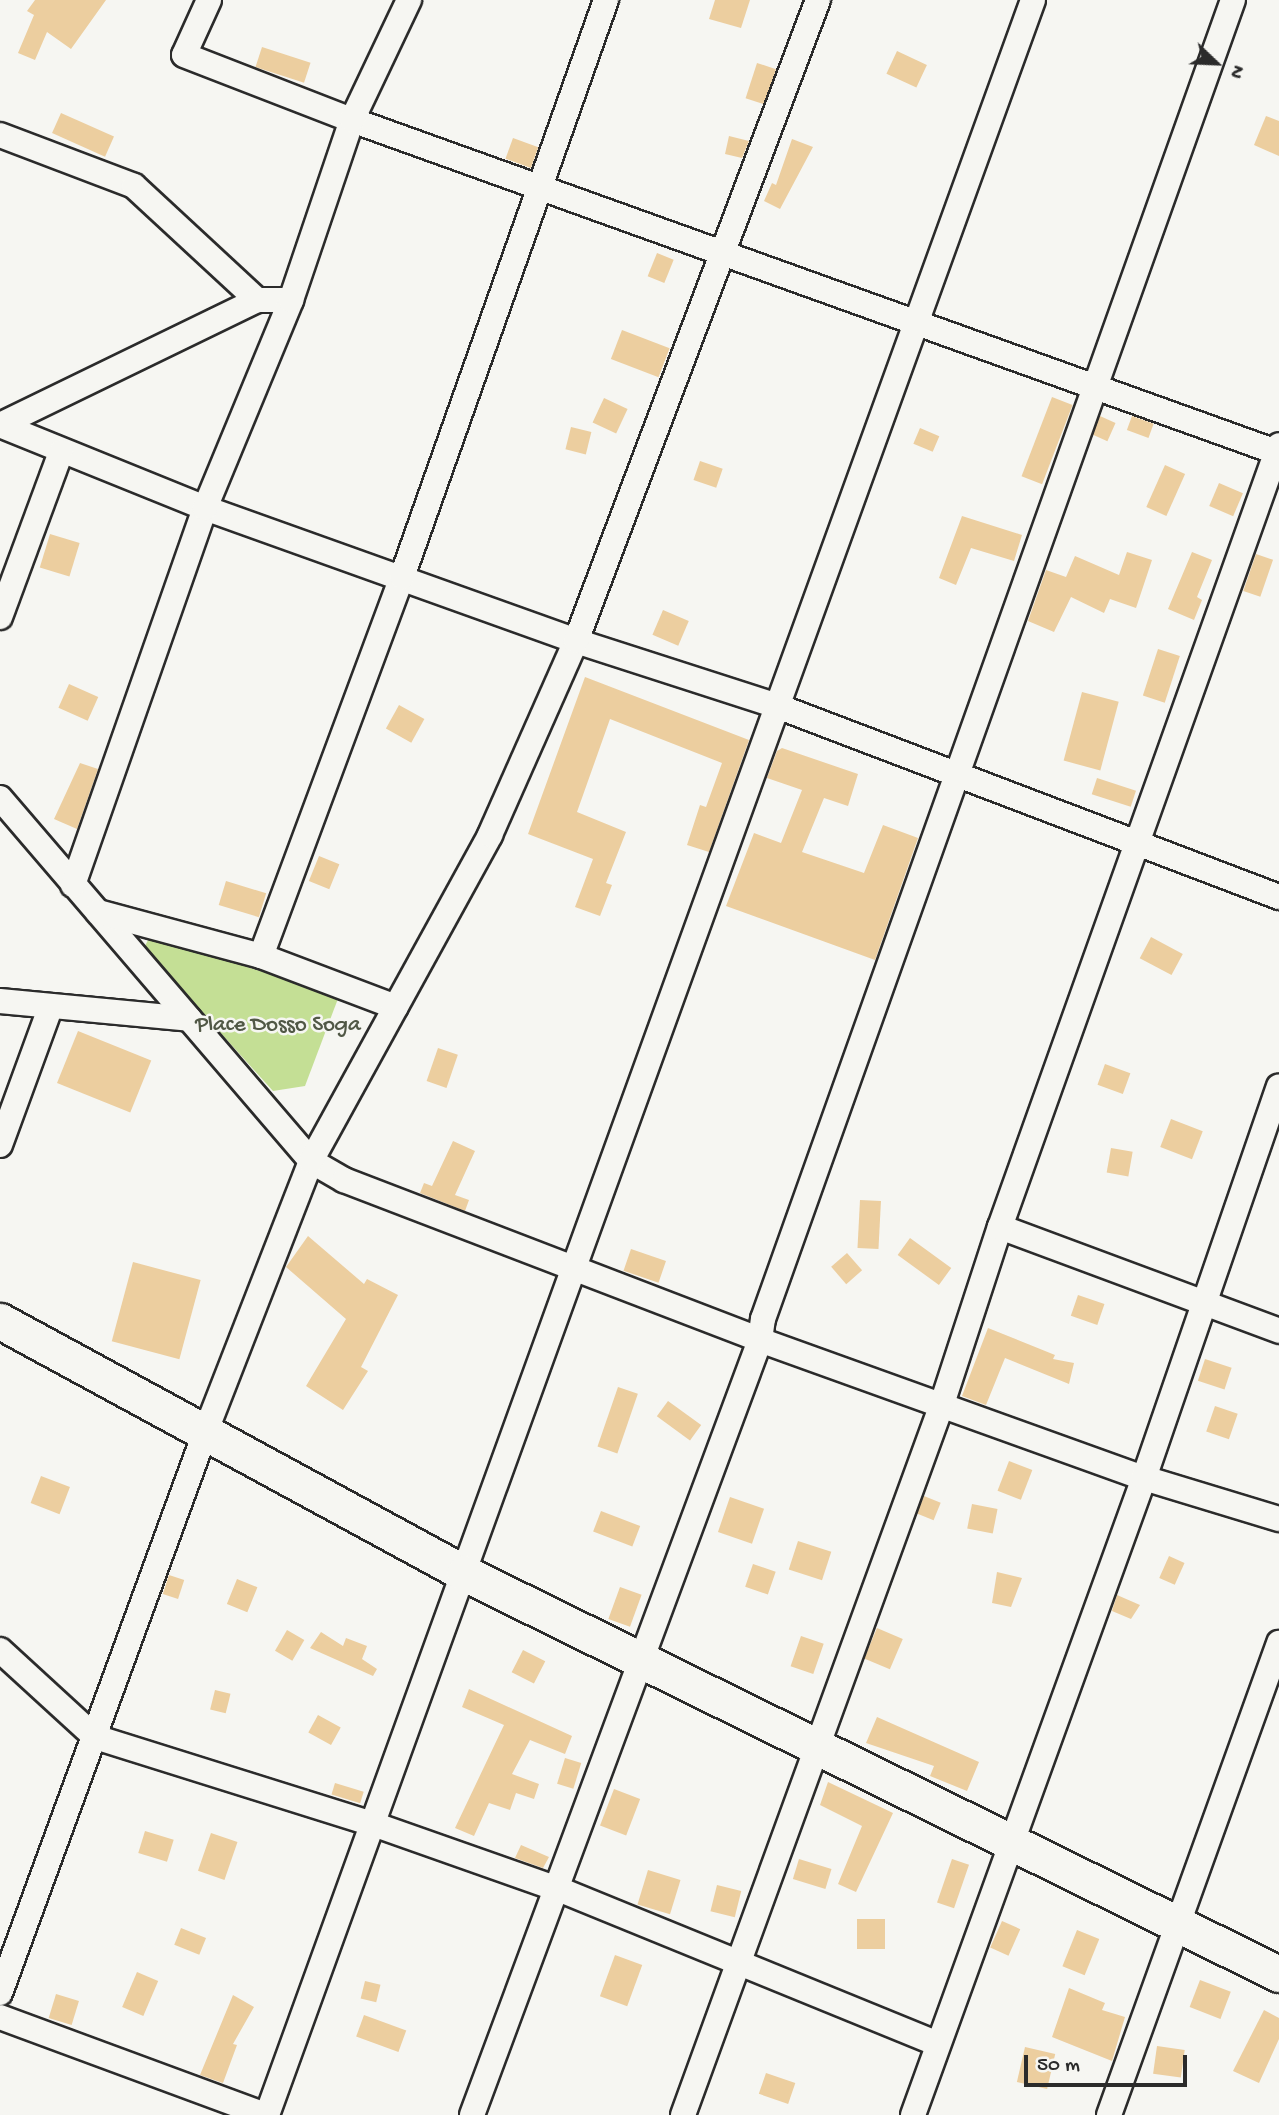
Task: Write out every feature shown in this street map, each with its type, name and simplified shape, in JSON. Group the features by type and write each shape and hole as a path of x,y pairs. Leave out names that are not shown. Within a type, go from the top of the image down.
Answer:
{"street":[{"path":"209,0 184,55 352,120 1278,450 1000,1227 942,1404 683,2115"},
{"path":"73,885 205,508 291,300 352,120 409,0"},
{"path":"261,956 402,577 606,0"},
{"path":"0,1993 205,1433 311,1161 490,835 576,641 726,253 818,0"},
{"path":"0,2017 266,2115 919,322 1033,0"},
{"path":"472,2115 760,1340 763,1319 955,775 1233,0"},
{"path":"0,135 134,186 257,300"},
{"path":"0,425 257,300 291,300"},
{"path":"0,425 61,452 205,508 576,641 777,706 955,775 1137,840 1279,897"},
{"path":"0,617 61,452"},
{"path":"0,797 311,1161 344,1180 760,1340 1144,1478 1279,1519"},
{"path":"99,912 261,956 396,1007"},
{"path":"0,1001 189,1018"},
{"path":"0,1145 51,1006"},
{"path":"913,2115 1144,1478 1202,1304 1273,1127 1279,1087"},
{"path":"1000,1227 1279,1331"},
{"path":"0,1321 464,1573 1279,1974"},
{"path":"1109,2115 1279,1643"},
{"path":"0,1650 94,1737 373,1824 558,1889 738,1965 938,2044"}],"green space":[{"name":"Place Dosso Soga","path":"150,936 339,996 305,1086 273,1091 144,948"}],"building":[{"path":"35,0 106,0 71,49 47,32 35,60 18,53 34,15 27,11"},
{"path":"715,0 750,0 741,28 709,19"},
{"path":"262,47 311,63 304,83 256,67"},
{"path":"897,51 927,65 916,88 886,74"},
{"path":"757,63 776,69 765,104 746,98"},
{"path":"61,113 114,137 105,157 52,133"},
{"path":"1266,116 1279,121 1279,156 1254,145"},
{"path":"729,136 749,141 742,158 725,154"},
{"path":"513,138 538,147 531,168 505,159"},
{"path":"792,139 813,147 780,209 764,201 772,183 776,185"},
{"path":"657,253 674,260 664,283 648,276"},
{"path":"622,330 670,348 659,377 611,359"},
{"path":"1052,397 1073,405 1042,484 1022,476"},
{"path":"604,398 628,409 616,433 593,422"},
{"path":"1100,416 1116,423 1107,441 1092,434"},
{"path":"1132,416 1154,424 1148,438 1127,430"},
{"path":"571,427 591,432 586,454 565,449"},
{"path":"920,428 939,436 933,452 913,444"},
{"path":"700,461 723,469 716,488 693,480"},
{"path":"1165,465 1185,474 1166,516 1146,507"},
{"path":"1219,483 1243,493 1233,516 1209,506"},
{"path":"962,516 1022,535 1014,561 971,548 956,585 939,578"},
{"path":"50,534 80,543 69,577 40,567"},
{"path":"1127,552 1152,560 1136,608 1110,599 1104,613 1071,597 1054,632 1028,621 1046,570 1066,577 1075,556 1119,575"},
{"path":"1192,552 1212,560 1197,597 1202,600 1194,620 1168,609"},
{"path":"1256,554 1273,560 1260,597 1243,591"},
{"path":"663,610 689,621 678,646 652,635"},
{"path":"1158,649 1180,656 1165,703 1143,696"},
{"path":"585,677 749,740 709,852 687,845 700,805 706,807 722,763 610,719 577,812 626,832 606,883 612,885 600,916 575,907 593,859 528,834"},
{"path":"69,684 98,697 88,721 58,708"},
{"path":"1082,692 1119,702 1100,770 1064,761"},
{"path":"399,705 424,719 411,743 386,729"},
{"path":"782,748 858,774 848,806 824,798 802,852 864,873 883,825 918,838 875,960 726,906 754,833 781,843 802,790 767,778 777,751"},
{"path":"80,763 98,769 77,829 54,819"},
{"path":"1097,778 1136,791 1131,807 1092,794"},
{"path":"319,856 339,864 329,889 309,881"},
{"path":"226,881 266,893 259,917 219,905"},
{"path":"1151,937 1183,954 1172,975 1140,958"},
{"path":"78,1031 151,1061 130,1113 57,1083"},
{"path":"438,1048 458,1055 446,1088 427,1081"},
{"path":"1105,1064 1130,1073 1123,1094 1097,1085"},
{"path":"1171,1119 1203,1131 1192,1159 1160,1147"},
{"path":"453,1141 475,1151 455,1195 469,1200 465,1211 420,1193 424,1183 432,1186"},
{"path":"1111,1148 1133,1152 1128,1176 1107,1173"},
{"path":"860,1200 881,1201 878,1249 857,1248"},
{"path":"308,1236 364,1284 367,1279 398,1295 361,1367 368,1371 343,1410 306,1386 346,1319 286,1267"},
{"path":"910,1238 951,1268 939,1285 898,1255"},
{"path":"631,1249 666,1261 658,1283 624,1271"},
{"path":"847,1253 862,1270 846,1284 831,1267"},
{"path":"133,1262 201,1280 179,1359 112,1341"},
{"path":"1078,1295 1104,1304 1097,1325 1071,1316"},
{"path":"988,1328 1055,1355 1053,1359 1074,1363 1069,1384 1005,1358 986,1405 962,1396"},
{"path":"1205,1359 1232,1368 1225,1390 1198,1381"},
{"path":"618,1387 638,1394 617,1453 597,1447"},
{"path":"668,1401 701,1425 690,1440 657,1416"},
{"path":"1215,1406 1238,1414 1229,1439 1206,1432"},
{"path":"1009,1461 1032,1470 1021,1500 998,1491"},
{"path":"41,1476 70,1487 60,1514 31,1503"},
{"path":"924,1496 941,1503 934,1520 917,1514"},
{"path":"730,1497 764,1509 752,1544 718,1532"},
{"path":"972,1504 998,1509 993,1534 967,1529"},
{"path":"601,1511 640,1526 632,1547 593,1532"},
{"path":"798,1541 831,1552 822,1580 789,1570"},
{"path":"1169,1556 1185,1563 1175,1585 1159,1578"},
{"path":"753,1564 776,1572 768,1595 745,1587"},
{"path":"997,1572 1022,1578 1011,1607 992,1603"},
{"path":"169,1575 184,1580 178,1599 163,1594"},
{"path":"237,1579 257,1587 247,1612 227,1604"},
{"path":"620,1587 642,1595 630,1627 608,1619"},
{"path":"1117,1595 1140,1605 1131,1619 1112,1611"},
{"path":"877,1628 903,1639 890,1669 864,1658"},
{"path":"287,1630 304,1640 292,1661 275,1651"},
{"path":"321,1632 343,1646 346,1638 367,1646 362,1659 377,1669 373,1676 310,1648"},
{"path":"801,1636 824,1644 813,1674 791,1666"},
{"path":"523,1650 545,1661 534,1684 512,1672"},
{"path":"469,1689 572,1736 565,1754 530,1740 512,1774 539,1784 534,1799 516,1793 510,1810 489,1803 474,1836 455,1828 504,1725 462,1707"},
{"path":"215,1690 231,1694 226,1713 210,1709"},
{"path":"318,1715 341,1728 331,1745 308,1732"},
{"path":"877,1717 979,1762 967,1791 930,1776 934,1766 866,1743"},
{"path":"565,1758 581,1763 573,1789 557,1784"},
{"path":"828,1782 893,1813 856,1892 838,1884 862,1826 820,1805"},
{"path":"335,1783 364,1792 360,1803 331,1794"},
{"path":"614,1789 640,1799 626,1835 600,1825"},
{"path":"145,1831 174,1840 167,1862 138,1853"},
{"path":"211,1833 237,1842 224,1880 198,1871"},
{"path":"521,1845 549,1857 543,1868 515,1858"},
{"path":"799,1859 832,1869 825,1889 793,1879"},
{"path":"952,1859 969,1865 954,1908 937,1902"},
{"path":"648,1870 681,1880 670,1914 637,1904"},
{"path":"717,1885 741,1891 735,1917 710,1911"},
{"path":"857,1919 885,1919 885,1949 857,1949"},
{"path":"1002,1921 1020,1929 1008,1956 990,1947"},
{"path":"181,1928 206,1938 199,1955 174,1945"},
{"path":"1077,1930 1099,1939 1085,1975 1062,1966"},
{"path":"615,1955 642,1965 627,2006 600,1996"},
{"path":"137,1972 158,1981 143,2016 122,2007"},
{"path":"1200,1980 1231,1992 1220,2019 1190,2007"},
{"path":"365,1981 381,1985 376,2002 361,1998"},
{"path":"1069,1988 1105,2003 1102,2010 1125,2017 1112,2061 1052,2037"},
{"path":"56,1994 79,2001 72,2025 49,2018"},
{"path":"233,1995 254,2007 233,2044 237,2045 223,2083 200,2075"},
{"path":"1264,2010 1279,2018 1279,2039 1259,2083 1233,2071"},
{"path":"364,2015 406,2030 398,2052 356,2037"},
{"path":"1157,2046 1185,2050 1181,2078 1153,2074"},
{"path":"1025,2047 1055,2054 1047,2089 1017,2082"},
{"path":"766,2073 795,2083 788,2104 759,2094"}]}
